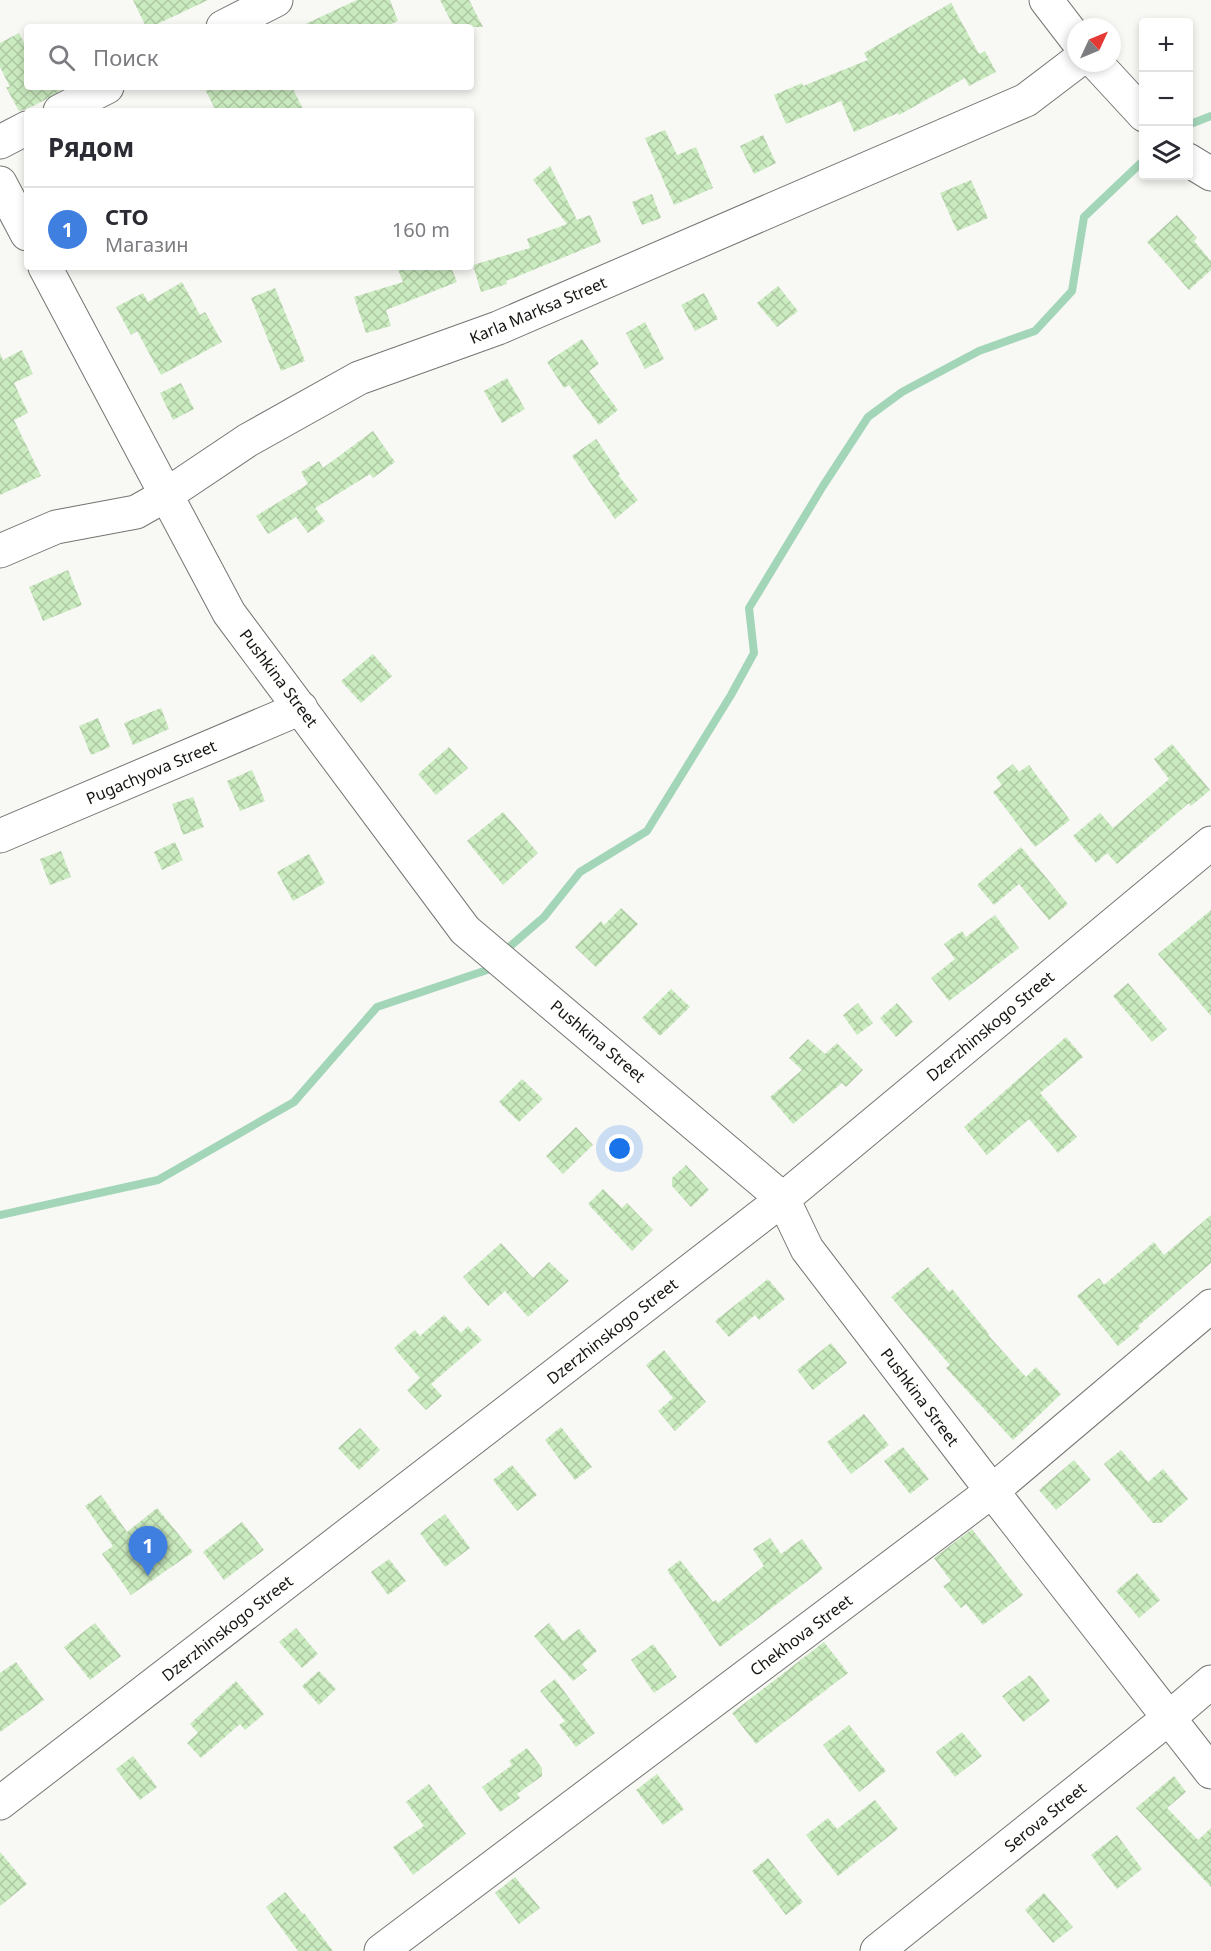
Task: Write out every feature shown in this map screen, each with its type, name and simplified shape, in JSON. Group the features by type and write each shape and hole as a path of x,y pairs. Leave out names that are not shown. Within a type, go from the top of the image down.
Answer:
{"street":[{"path":"230,24 276,0"},
{"path":"1046,0 1067,27"},
{"name":"Karla Marksa Street","path":"0,551 56,527 136,512 166,495 248,440 359,378 498,328 1026,100 1067,69"},
{"path":"1104,72 1139,111"},
{"path":"66,108 101,90"},
{"path":"0,142 24,130"},
{"path":"1193,163 1211,174"},
{"path":"0,183 24,228"},
{"name":"Pushkina Street","path":"47,270 229,613 465,930 783,1199 807,1249 1211,1772"},
{"name":"Pugachyova Street","path":"0,836 301,708"},
{"name":"Dzerzhinskogo Street","path":"0,1803 783,1199 1211,843"},
{"name":"Chekhova Street","path":"381,1951 992,1491 1211,1306"},
{"name":"Serova Street","path":"877,1951 1211,1682"}],"building":[{"path":"133,0 208,0 157,24 145,24"},
{"path":"357,0 390,0 398,21 391,24 305,24"},
{"path":"440,0 469,0 483,27 474,27 474,24 452,24"},
{"path":"951,3 979,54 985,51 996,72 969,86 965,78 899,115 898,113 854,132 841,101 786,124 774,95 868,60 864,53"},
{"path":"19,33 24,43 24,90 61,90 19,111 6,87 10,87 0,67 0,43"},
{"path":"206,90 294,90 302,108 214,108"},
{"path":"665,130 677,155 696,147 713,188 674,205 645,138"},
{"path":"763,135 776,163 754,174 740,146"},
{"path":"550,166 577,220 590,215 601,242 506,281 507,284 481,292 474,265 530,248 527,239 567,224 533,180"},
{"path":"971,180 988,218 957,231 940,193"},
{"path":"652,194 661,218 642,225 632,202"},
{"path":"1177,215 1197,238 1194,241 1211,261 1211,270 1189,290 1147,242"},
{"path":"398,270 452,270 457,282 386,310 391,326 366,333 354,297 403,282"},
{"path":"182,282 200,315 205,312 222,342 161,375 137,331 131,335 116,307 143,293 148,302"},
{"path":"778,286 798,311 777,327 757,303"},
{"path":"275,288 305,361 281,371 251,298"},
{"path":"704,293 718,319 695,331 681,305"},
{"path":"645,322 664,359 645,369 626,333"},
{"path":"582,339 599,364 589,371 618,410 599,425 569,385 564,388 547,362"},
{"path":"22,350 33,374 14,383 28,413 14,420 41,476 0,495 0,353 3,360"},
{"path":"507,378 525,409 502,423 484,391"},
{"path":"181,383 194,409 173,420 160,393"},
{"path":"373,431 395,462 373,478 370,474 315,508 325,521 308,533 296,517 268,534 256,516 308,484 301,472 319,461 323,468"},
{"path":"596,439 620,474 618,475 638,500 615,519 572,456"},
{"path":"68,570 82,605 43,621 29,587"},
{"path":"373,654 392,676 361,703 341,681"},
{"path":"161,708 169,729 133,745 124,723"},
{"path":"98,718 110,747 91,755 79,726"},
{"path":"1172,744 1210,790 1191,806 1189,803 1117,864 1107,853 1096,863 1073,836 1100,813 1113,828 1169,779 1154,759"},
{"path":"449,747 468,768 436,795 418,774"},
{"path":"1013,764 1019,772 1029,765 1070,820 1035,847 993,792 1002,785 996,777"},
{"path":"252,770 265,801 240,811 227,781"},
{"path":"193,797 204,827 183,835 172,804"},
{"path":"503,812 538,853 503,885 467,841"},
{"path":"175,842 183,860 162,870 154,852"},
{"path":"1021,847 1068,904 1049,920 1019,884 994,905 977,885"},
{"path":"61,851 71,877 50,885 40,859"},
{"path":"309,854 325,883 293,901 277,872"},
{"path":"621,908 638,924 596,967 575,947 601,921 604,925"},
{"path":"1211,910 1211,1016 1158,954"},
{"path":"995,915 1019,948 949,1001 931,978 955,959 944,944 962,931 966,937"},
{"path":"1128,983 1167,1029 1152,1042 1113,996"},
{"path":"671,989 690,1007 660,1036 642,1018"},
{"path":"858,1003 873,1023 857,1035 843,1015"},
{"path":"897,1003 913,1022 896,1037 880,1018"},
{"path":"1066,1037 1083,1057 1040,1093 1077,1137 1058,1153 1029,1119 987,1155 964,1127"},
{"path":"808,1039 825,1054 837,1043 863,1070 846,1087 842,1083 793,1124 770,1097 802,1070 789,1058"},
{"path":"522,1079 543,1099 519,1122 499,1102"},
{"path":"576,1127 593,1145 563,1174 546,1156"},
{"path":"686,1165 709,1190 691,1207 672,1186 672,1178"},
{"path":"603,1189 622,1208 627,1203 653,1230 632,1251 588,1204"},
{"path":"1211,1215 1211,1263 1118,1346 1077,1296 1099,1278 1104,1285 1154,1242 1164,1255"},
{"path":"501,1243 533,1278 549,1262 569,1281 528,1317 505,1291 488,1306 463,1277"},
{"path":"928,1267 949,1292 952,1289 988,1335 1026,1377 1036,1367 1061,1394 1013,1440 946,1368 950,1365 891,1297"},
{"path":"768,1279 785,1299 759,1320 755,1315 729,1337 715,1321"},
{"path":"444,1315 461,1333 468,1326 482,1340 431,1384 442,1396 426,1410 407,1390 420,1378 394,1348 415,1330 420,1336"},
{"path":"831,1343 847,1363 813,1390 797,1370"},
{"path":"664,1350 706,1402 675,1431 658,1411 673,1398 646,1365"},
{"path":"864,1414 889,1445 851,1474 827,1442"},
{"path":"561,1427 592,1467 575,1480 545,1440"},
{"path":"360,1428 380,1450 359,1470 338,1448"},
{"path":"903,1447 929,1479 910,1494 884,1461"},
{"path":"1121,1450 1148,1482 1163,1469 1188,1499 1161,1523 1153,1523 1104,1464"},
{"path":"1074,1460 1091,1480 1056,1510 1039,1490"},
{"path":"512,1465 537,1495 517,1511 493,1480"},
{"path":"101,1495 127,1532 157,1508 193,1552 131,1595 102,1554 113,1546 85,1506"},
{"path":"445,1514 470,1548 445,1567 420,1533"},
{"path":"242,1522 264,1550 224,1580 203,1552"},
{"path":"972,1529 1023,1595 983,1625 966,1604 961,1608 943,1586 951,1581 934,1558"},
{"path":"770,1538 781,1554 802,1539 823,1569 720,1647 667,1570 680,1560 713,1602 716,1600 718,1603 764,1566 753,1549"},
{"path":"389,1559 406,1581 388,1595 371,1572"},
{"path":"1137,1573 1160,1600 1139,1618 1116,1591"},
{"path":"95,1623 121,1656 90,1680 64,1647"},
{"path":"549,1623 563,1641 579,1629 597,1651 582,1664 587,1670 573,1681 534,1636"},
{"path":"296,1628 318,1654 302,1668 279,1642"},
{"path":"824,1642 848,1673 756,1744 732,1713"},
{"path":"653,1644 677,1677 654,1693 631,1660"},
{"path":"16,1662 44,1700 0,1732 0,1673"},
{"path":"319,1671 336,1689 319,1705 302,1686"},
{"path":"1030,1675 1050,1701 1023,1722 1002,1696"},
{"path":"555,1679 595,1733 576,1747 559,1725 565,1721 540,1691"},
{"path":"236,1681 264,1714 245,1730 240,1724 201,1758 187,1743 198,1733 190,1724"},
{"path":"849,1725 886,1771 859,1792 823,1745"},
{"path":"962,1732 982,1756 955,1777 936,1752"},
{"path":"527,1748 542,1768 542,1776 517,1794 520,1798 500,1812 482,1787 512,1765 509,1761"},
{"path":"133,1756 157,1787 140,1800 116,1769"},
{"path":"657,1774 684,1809 663,1825 636,1790"},
{"path":"1174,1776 1186,1792 1167,1808 1198,1840 1211,1828 1211,1887 1136,1808"},
{"path":"429,1784 466,1834 413,1875 393,1847 424,1826 406,1802"},
{"path":"875,1800 898,1829 838,1876 806,1835 828,1818 837,1829"},
{"path":"1117,1835 1142,1869 1117,1889 1091,1855"},
{"path":"0,1852 27,1884 0,1906"},
{"path":"768,1858 803,1902 786,1915 752,1871"},
{"path":"515,1877 540,1908 519,1924 495,1893"},
{"path":"285,1892 333,1951 298,1951 266,1907"},
{"path":"1044,1893 1073,1927 1053,1943 1025,1910"}],"waterway":[{"path":"1193,123 1211,116"},
{"path":"507,949 544,917 580,872 647,831 731,695 754,653 749,608 868,417 902,392 979,351 1035,331 1072,291 1084,217 1139,165"},
{"path":"0,1215 158,1180 294,1102 377,1007 487,970"}],"place":[{"name":"СТО","path":"148,1576"}]}
